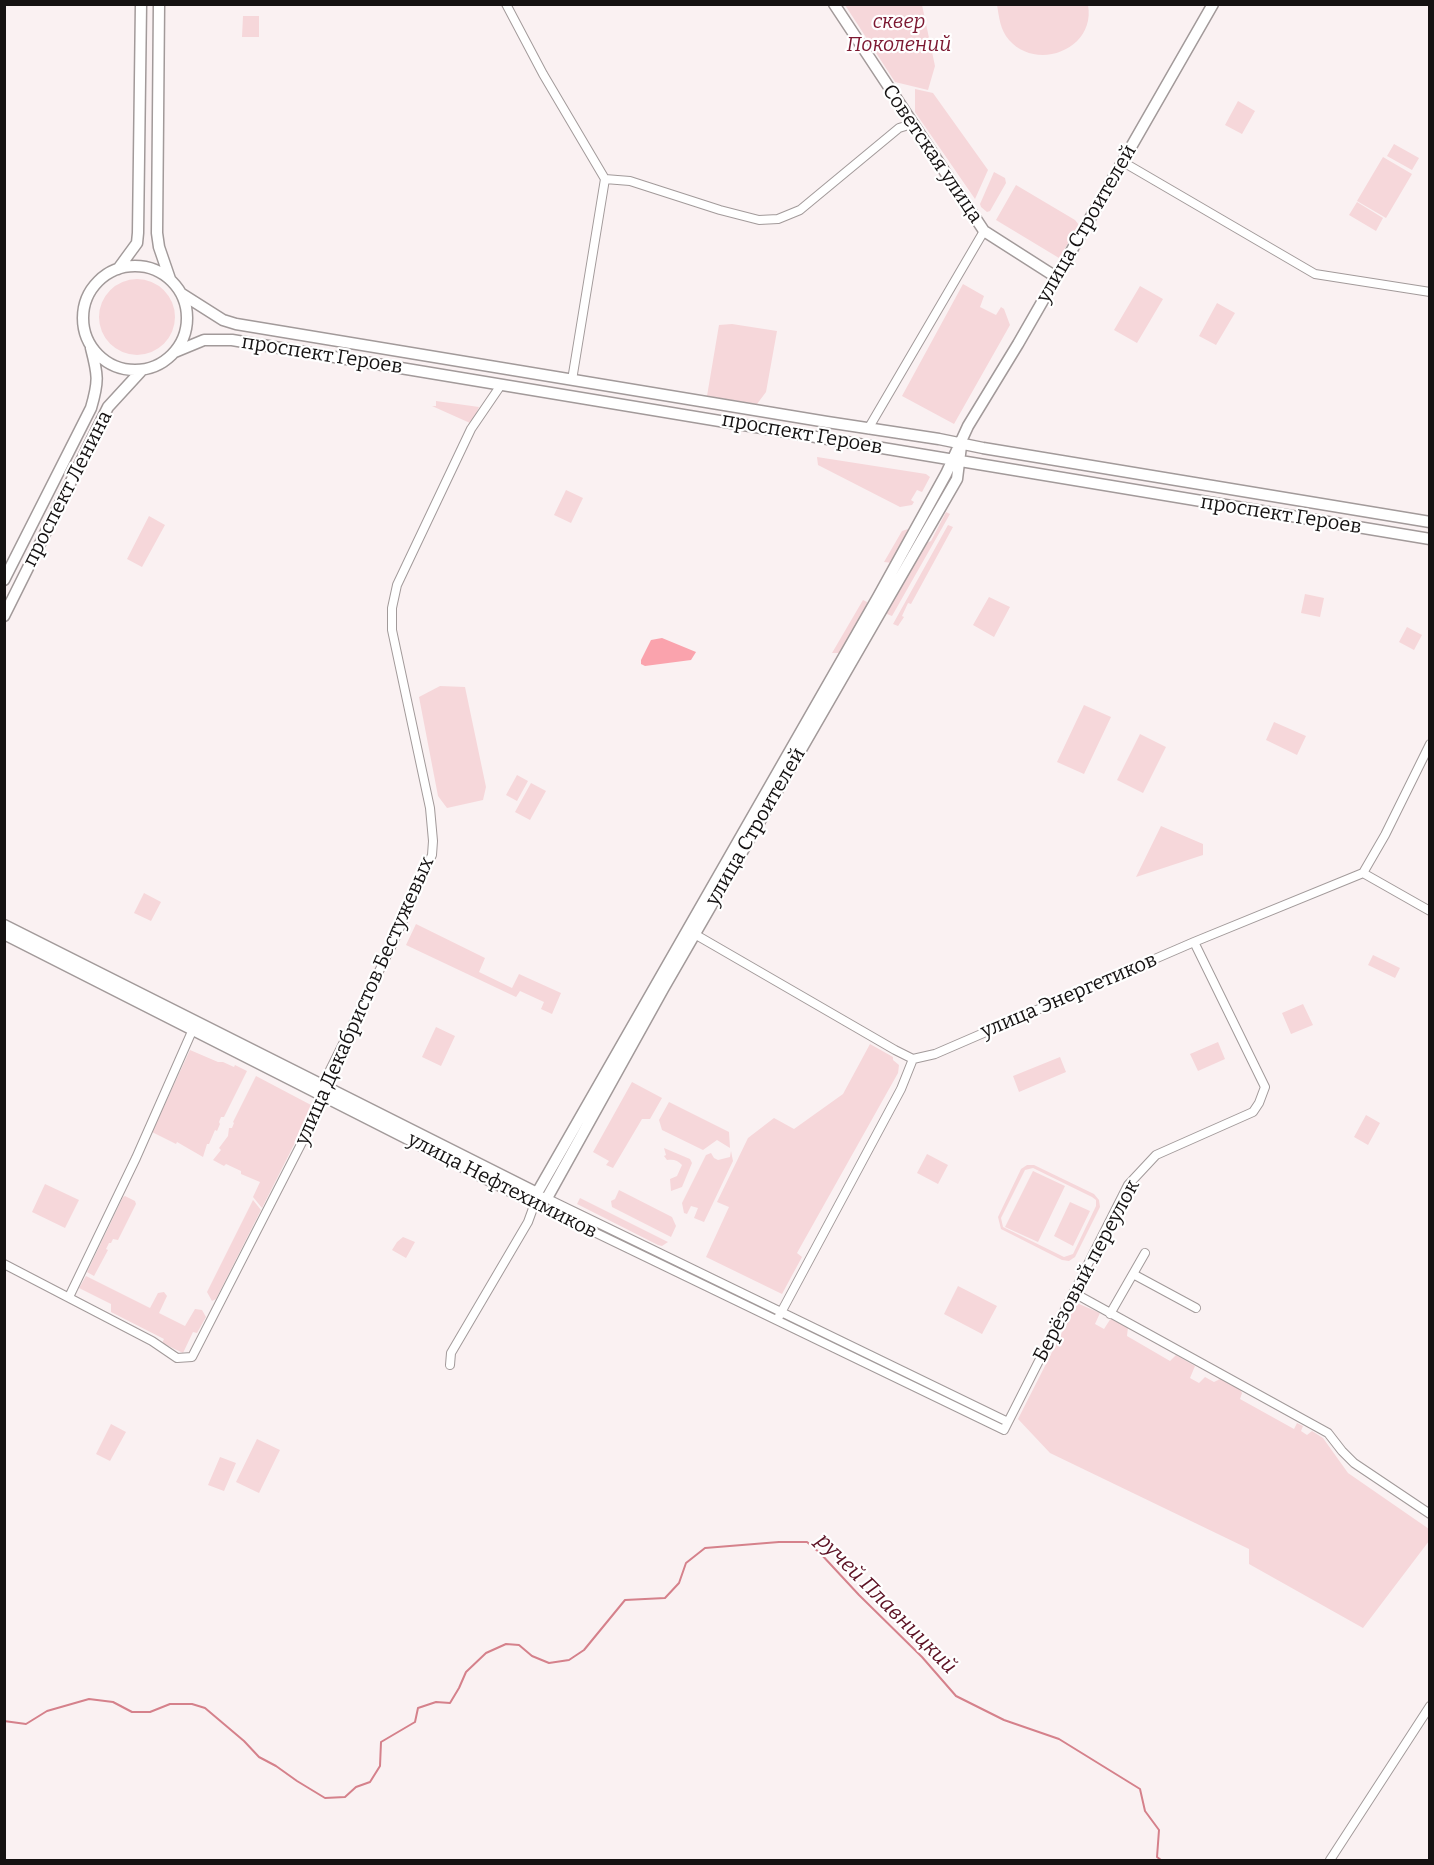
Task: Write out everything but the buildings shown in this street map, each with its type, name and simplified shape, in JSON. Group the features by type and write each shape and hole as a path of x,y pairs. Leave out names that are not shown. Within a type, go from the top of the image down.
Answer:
{"street":[{"path":"118,269 137,243 138,233 141,4"},
{"path":"159,4 157,233 159,247 170,279"},
{"path":"506,4 543,74 605,179 572,380"},
{"name":"Советская улица","path":"834,4 984,231 1056,277"},
{"name":"улица Строителей","path":"450,1365 451,1353 528,1222 536,1199 957,479 956,461 968,426 1213,4"},
{"path":"605,179 630,181 759,220 778,219 800,210 899,128 912,124"},
{"path":"1123,162 1315,274 1430,292"},
{"path":"868,429 984,231"},
{"path":"136,266 154,269 170,279 182,294 187,314 185,334 175,352 165,362 142,370 123,369 105,361 91,347 83,326 86,298 93,286 104,276 118,269 136,266"},
{"name":"проспект Героев","path":"182,294 229,322 1430,522"},
{"name":"проспект Героев","path":"175,352 204,340 232,340 1430,539"},
{"name":"проспект Ленина","path":"4,580 91,408 98,377 91,347"},
{"name":"проспект Ленина","path":"4,616 108,407 142,370"},
{"name":"улица Декабристов Бестужевых","path":"69,1297 159,1345 177,1358 192,1357 317,1113 330,1070 394,941 432,855 431,817 392,630 394,594 471,429 501,385"},
{"path":"1430,744 1385,835 1363,873 1430,911"},
{"name":"улица Энергетиков","path":"914,1059 934,1054 1194,942 1363,873"},
{"path":"4,925 323,1091"},
{"path":"691,932 894,1050 914,1059 901,1089 777,1320"},
{"name":"улица Строителей","path":"548,1198 663,989 691,932"},
{"name":"улица Нефтехимиков","path":"4,934 323,1091 777,1320 1006,1426"},
{"name":"Берёзовый переулок","path":"1006,1426 1128,1185 1156,1155 1253,1112 1259,1103 1264,1087 1194,942"},
{"path":"4,1264 69,1297 136,1158 193,1029"},
{"path":"536,1199 548,1198 1006,1426"},
{"path":"1110,1314 1145,1253"},
{"path":"1133,1274 1196,1308"},
{"path":"1074,1293 1329,1432 1342,1451 1354,1462 1430,1514"},
{"path":"1330,1860 1430,1706"}],"green space":[{"name":"сквер Поколений","path":"845,5 922,5 935,66 928,90 895,82"},
{"path":"997,5 1088,5 1088,20 1083,34 1074,44 1048,55 1034,54 1021,49 1009,40 1000,23"},
{"path":"243,16 259,16 259,37 242,37"},
{"path":"915,89 933,93 988,170 975,199 915,112"},
{"path":"1238,101 1255,111 1242,134 1225,125"},
{"path":"1394,144 1419,158 1412,170 1387,156"},
{"path":"1383,157 1412,174 1386,218 1357,201"},
{"path":"994,172 1005,178 1006,183 990,211 987,212 980,204"},
{"path":"1016,185 1075,220 1079,225 1059,258 996,220"},
{"path":"1357,202 1383,218 1376,231 1349,215"},
{"path":"137,279 151,282 164,290 172,303 175,317 172,331 164,344 151,352 137,355 123,352 110,344 102,331 99,317 102,303 110,290 123,282"},
{"path":"963,284 984,296 980,307 996,315 1001,307 1004,309 1010,325 954,424 902,396"},
{"path":"1140,286 1163,299 1137,343 1114,330"},
{"path":"1217,303 1235,313 1216,345 1199,336"},
{"path":"732,324 777,331 766,392 757,404 707,396 719,325"},
{"path":"436,401 479,407 470,423 432,406 436,406"},
{"path":"817,457 926,474 930,477 922,492 917,490 911,500 914,502 912,505 900,507 818,465"},
{"path":"566,490 583,498 571,523 554,515"},
{"path":"946,512 950,514 892,616 887,614 922,545 931,541"},
{"path":"149,516 165,525 142,567 127,559"},
{"path":"948,525 953,527 911,604 908,603 902,616 904,617 898,626 893,624"},
{"path":"908,529 908,534 893,563 884,562 902,531"},
{"path":"1305,594 1324,598 1320,617 1301,613"},
{"path":"989,597 1010,607 994,637 973,625"},
{"path":"863,600 868,606 840,653 832,653"},
{"path":"1407,627 1422,635 1414,650 1399,642"},
{"path":"440,686 465,687 486,787 483,800 447,808 438,796 419,697"},
{"path":"1084,705 1111,717 1084,774 1057,762"},
{"path":"1274,722 1306,736 1297,755 1266,740"},
{"path":"1140,734 1166,747 1143,793 1117,780"},
{"path":"517,775 528,781 517,801 506,795"},
{"path":"531,783 546,791 530,820 515,812"},
{"path":"1161,826 1203,844 1203,855 1136,877"},
{"path":"144,893 161,902 151,921 134,913"},
{"path":"416,924 485,958 479,972 512,988 519,974 561,993 552,1014 541,1009 544,1002 520,991 516,997 406,945"},
{"path":"1373,955 1400,968 1395,978 1368,965"},
{"path":"1303,1004 1313,1025 1291,1034 1282,1013"},
{"path":"436,1027 455,1036 441,1066 422,1057"},
{"path":"1218,1042 1225,1059 1198,1071 1190,1054"},
{"path":"870,1044 893,1057 899,1065 898,1073 797,1253 802,1257 782,1294 706,1257 729,1207 717,1202 748,1138 774,1118 794,1129 843,1094"},
{"path":"190,1050 247,1071 224,1117 221,1117 217,1131 215,1130 207,1144 203,1157 177,1142 176,1144 152,1132"},
{"path":"1060,1057 1066,1072 1019,1092 1013,1076"},
{"path":"256,1076 311,1105 312,1109 262,1208 253,1197 260,1182 241,1174 241,1171 213,1160 221,1150 219,1148 228,1136 229,1128 232,1128"},
{"path":"632,1082 662,1098 650,1119 642,1119 613,1168 606,1165 609,1161 593,1152"},
{"path":"669,1102 729,1132 730,1148 717,1140 703,1150 662,1130 659,1120"},
{"path":"1366,1115 1380,1123 1368,1145 1354,1137"},
{"path":"664,1148 690,1159 692,1163 682,1187 671,1191 670,1179 677,1176 682,1165 675,1160 667,1160 664,1156 666,1155"},
{"path":"731,1151 733,1161 704,1222 694,1218 698,1208 691,1206 687,1214 684,1213 682,1203 706,1155 711,1153 718,1160 730,1157"},
{"path":"927,1154 948,1165 938,1184 917,1173"},
{"path":"1027,1165 1034,1165 1094,1194 1099,1200 1100,1207 1075,1257 1069,1261 1062,1260 1001,1229 998,1217 1021,1169","holes":["1033,1168 1096,1200 1096,1206 1073,1254 1064,1257 1003,1227 1001,1218 1025,1170"]},
{"path":"1033,1171 1065,1186 1038,1242 1005,1227"},
{"path":"45,1184 79,1200 65,1228 32,1212"},
{"path":"619,1190 672,1217 676,1226 671,1237 612,1207 611,1201 615,1199"},
{"path":"125,1196 135,1201 136,1204 118,1240 113,1239 109,1243 106,1249 108,1250 94,1276 87,1272"},
{"path":"580,1198 668,1242 662,1246 658,1245 577,1204"},
{"path":"253,1200 261,1210 216,1299 212,1301 207,1292"},
{"path":"1070,1202 1090,1211 1073,1246 1054,1236"},
{"path":"403,1237 415,1242 406,1258 392,1250"},
{"path":"86,1276 150,1308 158,1293 164,1292 167,1296 159,1313 185,1326 195,1309 202,1310 206,1317 197,1333 193,1332 183,1353 162,1343 164,1339 111,1312 111,1304 79,1288"},
{"path":"958,1286 997,1306 982,1334 944,1314"},
{"path":"1077,1303 1100,1313 1095,1324 1104,1329 1111,1318 1128,1327 1127,1336 1170,1361 1176,1355 1195,1366 1190,1378 1199,1383 1205,1377 1214,1382 1222,1378 1240,1388 1242,1393 1240,1399 1294,1429 1297,1423 1303,1426 1301,1431 1307,1435 1312,1431 1323,1438 1348,1473 1429,1529 1429,1541 1363,1628 1249,1564 1249,1549 1050,1453 1018,1419"},
{"path":"111,1424 126,1432 110,1461 96,1454"},
{"path":"257,1439 280,1450 259,1493 236,1482"},
{"path":"220,1457 236,1463 224,1491 208,1485"}],"shaded area":[{"path":"662,638 696,652 691,660 645,666 641,664 651,640"}],"waterway":[{"name":"ручей Плавницкий","path":"4,1721 26,1724 47,1711 89,1699 113,1702 132,1712 150,1712 170,1704 192,1704 205,1708 259,1757 297,1781 325,1798 345,1797 356,1787 370,1782 380,1766 381,1742 415,1722 418,1708 436,1702 450,1703 466,1672 486,1653 506,1644 519,1645 532,1656 549,1663 569,1660 584,1650 625,1600 665,1598 679,1583 686,1563 705,1548 807,1542 922,1657 956,1696 1004,1720 1059,1739 1140,1789 1145,1811 1159,1830 1157,1857 1161,1860"}]}
